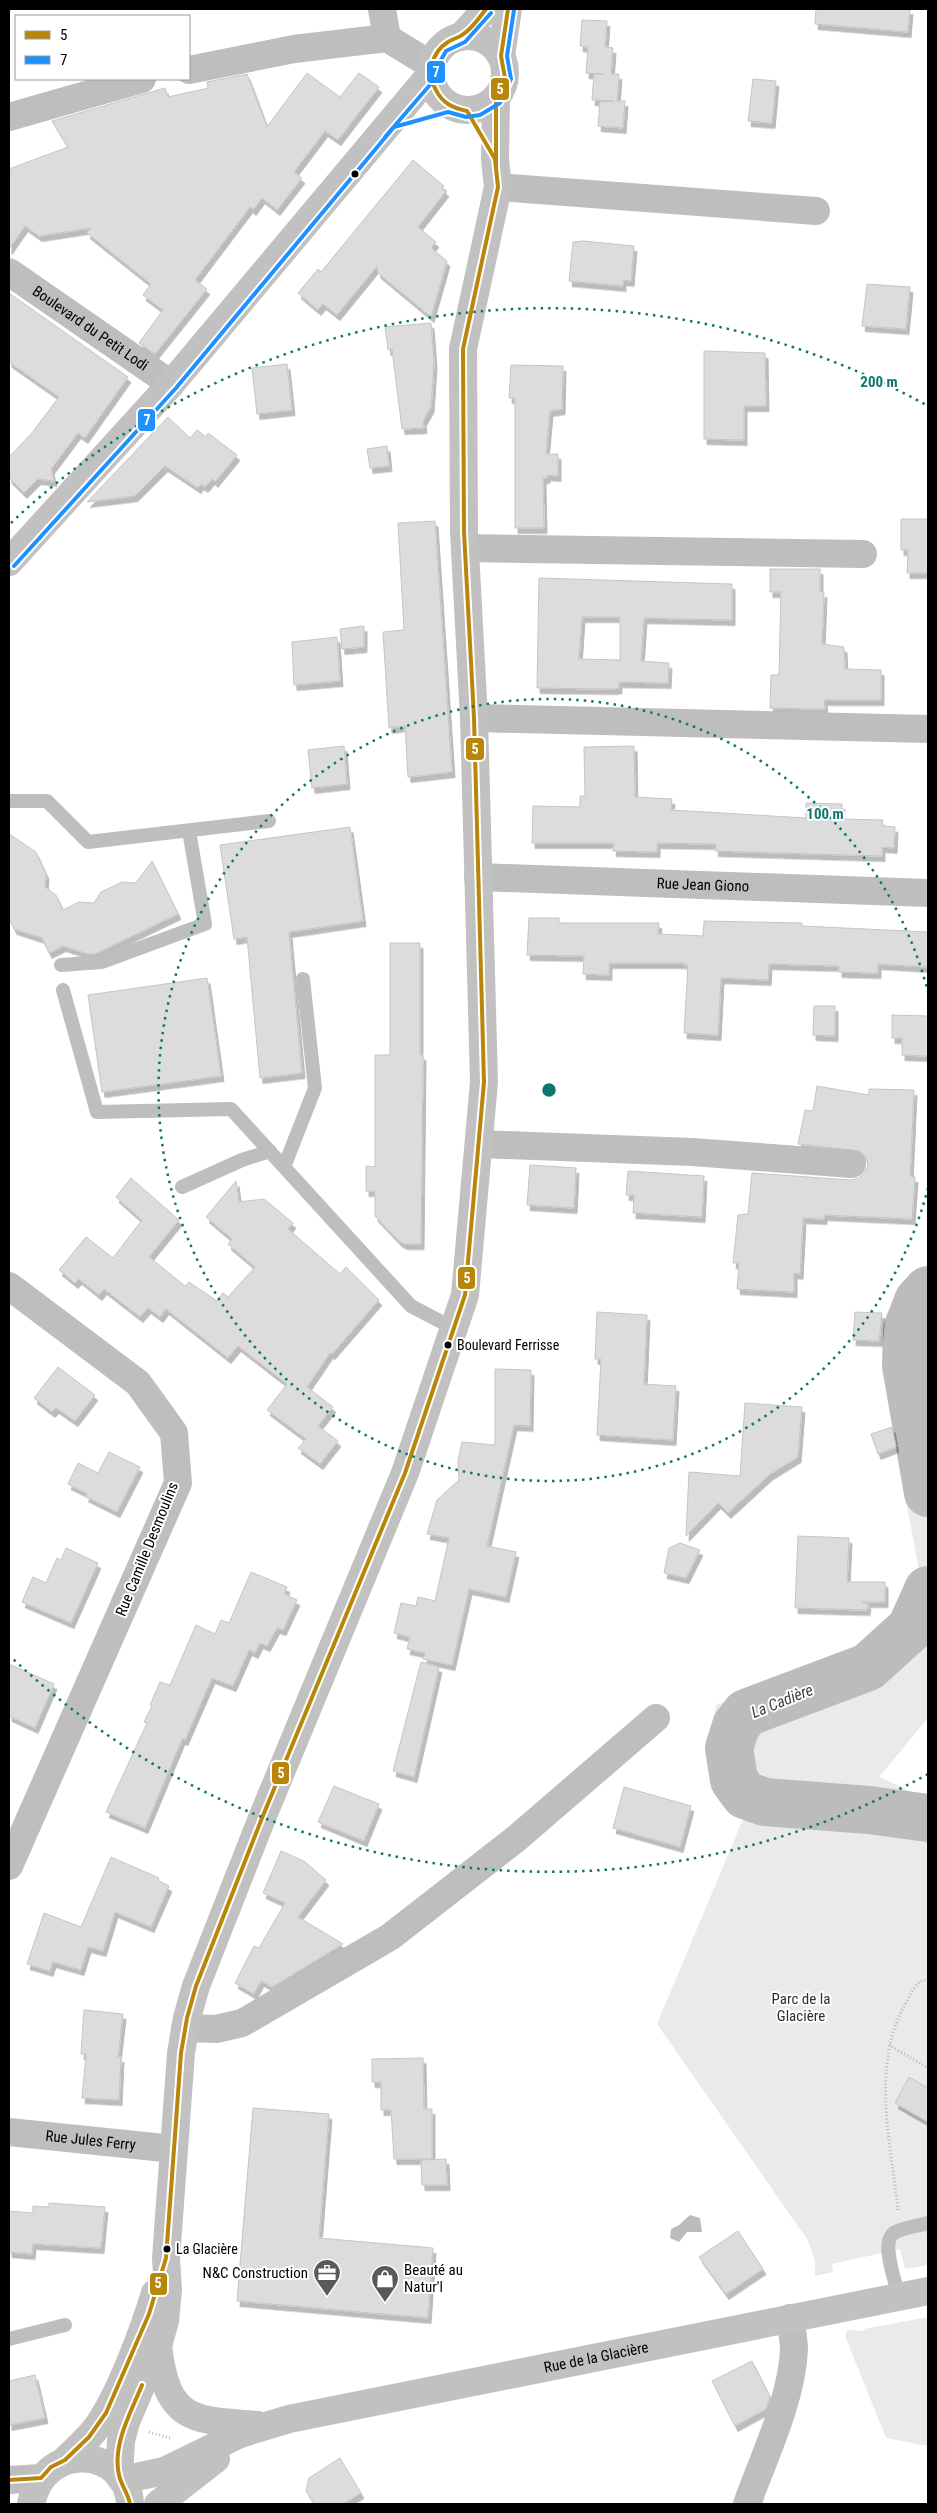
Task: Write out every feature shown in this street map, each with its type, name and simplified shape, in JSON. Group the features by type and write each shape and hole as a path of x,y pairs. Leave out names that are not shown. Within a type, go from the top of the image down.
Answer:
{"main road":[{"path":"9,562 171,384 326,201 431,70 442,46 461,36 486,9"},
{"path":"124,2487 122,2441 126,2422 158,2346 165,2321 168,2290 166,2258 185,2028 196,1986 262,1818 405,1473 465,1295 484,1082 474,718 465,548 463,349 498,187 495,159 496,98 505,78 501,56 508,9"},
{"path":"461,36 473,36 484,40 494,46 501,56"},
{"path":"431,70 433,87 457,108 495,159"},
{"path":"390,122 457,108 488,105 496,98"},
{"path":"31,2504 34,2491 41,2478 52,2467 65,2460 89,2437 106,2413 149,2314 166,2258"},
{"name":"Rue de la Glacière","path":"265,2426 928,2291"},
{"path":"158,2346 164,2382 176,2404 185,2412 203,2420 265,2426"},
{"path":"124,2487 164,2471 240,2434 265,2426"},
{"path":"158,2504 224,2452 265,2426"},
{"path":"65,2460 81,2458 98,2461 124,2487"}],"street":[{"path":"382,9 387,38"},
{"path":"190,70 294,49 387,38 431,70"},
{"path":"9,117 138,80"},
{"path":"498,187 810,206"},
{"name":"Boulevard du Petit Lodi","path":"9,272 171,384"},
{"path":"465,548 863,554"},
{"path":"474,718 928,729"},
{"name":"Rue Jean Giono","path":"478,877 928,893"},
{"path":"479,1144 692,1152 852,1164"},
{"name":"Rue Camille Desmoulins","path":"9,1286 138,1383 174,1433 178,1483 9,1866"},
{"path":"185,2028 231,2028 390,1937 517,1838 656,1718"},
{"name":"Rue Jules Ferry","path":"9,2132 174,2149"},
{"path":"747,2504 784,2402 792,2370 794,2346 790,2318"},
{"path":"9,2480 41,2478"}],"lane":[{"path":"9,801 47,801 88,842 269,822"},
{"path":"61,965 102,962 205,924 189,831"},
{"path":"284,1167 315,1088 303,979"},
{"path":"63,990 97,1112 231,1109 411,1306 454,1328"},
{"path":"182,1187 242,1160 270,1151"},
{"path":"899,2297 888,2245 890,2236 900,2230 928,2223"},
{"path":"9,2339 65,2325"}],"path":[{"path":"900,2230 886,2092 886,2067 889,2045 900,2013 915,1985 921,1980 928,1979"},
{"path":"889,2045 928,2068"},
{"path":"144,2430 171,2438"}],"green space":[{"name":"Parc de la Glacière","path":"928,1264 928,1718 879,1777 919,1795 928,1797 928,2265 905,2269 900,2249 832,2264 833,2272 815,2276 815,2260 807,2239 657,2024 746,1812 729,1801 721,1791 712,1767 710,1741 717,1704 838,1671 922,1587 882,1370 886,1314"},
{"path":"928,2317 928,2446 886,2438 845,2336 847,2330 863,2331 864,2329"}],"shaded area":[{"path":"690,2215 700,2218 702,2232 687,2232 679,2242 670,2238 671,2229 679,2225"}],"building":[{"path":"816,9 910,9 908,32 815,24"},
{"path":"582,20 607,21 605,47 613,48 611,74 619,74 617,101 625,101 623,128 598,126 600,102 614,101 592,100 594,74 603,74 586,73 588,47 580,46"},
{"path":"307,73 340,97 359,73 379,87 338,140 325,131 294,172 302,178 277,210 262,198 253,210 250,207 195,280 207,289 155,354 139,343 163,310 143,295 151,284 87,233 91,228 39,236 25,226 9,249 9,169 68,147 52,121 165,88 168,97 208,88 207,82 247,74 267,127"},
{"path":"753,79 776,81 772,123 748,121"},
{"path":"413,160 444,186 442,188 446,191 418,227 436,242 431,248 447,261 431,317 378,273 377,266 337,315 323,304 318,310 298,293 318,269 321,272"},
{"path":"583,241 634,246 631,281 623,280 623,286 569,281 573,242"},
{"path":"867,284 910,287 906,329 862,326"},
{"path":"9,293 128,377 85,438 78,433 51,469 54,481 38,479 24,493 9,478 9,457 31,434 59,397 9,362"},
{"path":"431,323 434,363 431,407 423,421 424,428 402,429 392,349 388,350 385,327"},
{"path":"704,351 765,353 766,406 744,406 744,440 704,439"},
{"path":"287,364 292,410 257,414 252,368"},
{"path":"511,365 563,366 562,409 550,411 546,454 558,454 558,476 547,475 547,478 543,478 544,528 515,528 515,398 509,398"},
{"path":"168,417 190,438 197,430 206,437 208,433 237,455 215,482 212,479 205,487 201,484 198,488 165,466 135,496 87,502"},
{"path":"387,446 389,466 370,468 367,449"},
{"path":"901,519 928,519 928,573 907,573 908,550 901,550"},
{"path":"435,521 452,772 408,777 405,726 389,728 383,632 404,630 398,523"},
{"path":"770,569 820,569 820,592 824,592 822,644 844,647 845,669 881,670 881,700 824,700 825,709 770,708 771,675 779,675 781,592 770,592"},
{"path":"539,578 732,584 732,620 644,618 641,661 669,663 668,683 619,682 619,688 614,689 537,688","holes":["582,617 620,617 620,660 579,659"]},
{"path":"364,626 364,647 342,649 340,629"},
{"path":"337,637 340,681 294,685 292,642"},
{"path":"344,746 347,784 312,788 308,750"},
{"path":"634,746 635,797 672,799 671,810 806,818 806,803 842,804 841,819 883,820 882,826 895,827 894,848 882,847 882,856 715,851 716,844 657,843 657,852 613,851 614,843 532,843 533,806 580,807 580,796 585,796 584,747"},
{"path":"350,827 363,921 289,932 302,1073 260,1078 247,937 234,939 220,845"},
{"path":"9,834 36,852 46,874 45,887 56,895 63,910 79,902 94,903 101,892 122,882 136,883 152,861 178,914 95,954 88,954 63,946 49,953 42,938 14,929 9,918"},
{"path":"529,918 559,918 559,923 659,923 658,934 703,936 704,921 802,923 802,926 928,932 928,967 878,964 878,973 839,972 839,966 769,964 768,980 721,978 718,1035 684,1033 688,965 684,965 684,963 609,963 609,975 583,974 584,956 527,955"},
{"path":"390,943 420,943 420,1055 423,1055 421,1244 404,1244 399,1241 375,1216 375,1191 366,1191 366,1166 375,1167 375,1055 390,1055"},
{"path":"207,978 221,1076 102,1092 88,995"},
{"path":"814,1006 835,1006 835,1036 813,1035"},
{"path":"892,1015 928,1016 928,1056 902,1055 902,1038 892,1038"},
{"path":"817,1086 869,1095 869,1089 914,1090 910,1176 915,1177 912,1219 824,1215 824,1219 803,1218 800,1274 794,1273 794,1292 737,1289 739,1263 733,1263 738,1215 748,1214 752,1173 851,1180 859,1178 865,1172 868,1165 866,1158 860,1151 798,1144 805,1110 813,1111"},
{"path":"530,1165 576,1168 574,1208 527,1205"},
{"path":"628,1171 704,1176 702,1217 633,1213 634,1195 626,1195"},
{"path":"131,1178 179,1220 149,1257 185,1286 189,1282 217,1301 223,1293 228,1297 255,1267 228,1244 232,1239 206,1217 236,1181 239,1202 264,1199 293,1223 288,1229 340,1274 346,1267 379,1300 332,1354 330,1353 307,1387 333,1407 318,1426 338,1441 320,1464 298,1448 306,1439 267,1410 287,1384 238,1346 228,1358 166,1309 160,1317 148,1308 140,1317 104,1289 99,1295 79,1279 75,1283 59,1270 86,1237 113,1258 142,1220 116,1197"},
{"path":"597,1312 647,1315 644,1384 676,1386 673,1440 597,1435 601,1359 595,1359"},
{"path":"855,1312 882,1313 879,1341 853,1340"},
{"path":"58,1367 95,1395 75,1421 56,1408 52,1412 34,1398"},
{"path":"495,1369 531,1370 530,1426 514,1425 487,1546 516,1552 506,1597 469,1589 452,1665 423,1659 425,1653 407,1649 410,1637 394,1633 401,1603 416,1606 418,1597 435,1601 449,1538 427,1534 437,1500 459,1480 458,1461 462,1442 495,1445"},
{"path":"745,1403 802,1407 798,1457 769,1475 728,1513 718,1503 686,1536 689,1472 740,1476"},
{"path":"892,1427 896,1447 878,1454 871,1434"},
{"path":"109,1452 140,1467 117,1512 85,1496 88,1494 68,1484 78,1463 98,1473"},
{"path":"798,1536 849,1538 847,1582 885,1582 885,1602 862,1602 868,1604 867,1610 795,1608"},
{"path":"680,1543 700,1550 686,1578 664,1573 669,1548"},
{"path":"66,1548 98,1563 71,1623 22,1602 33,1577 46,1583 57,1558 61,1560"},
{"path":"251,1572 287,1587 284,1594 297,1600 283,1630 277,1628 267,1646 260,1643 255,1653 249,1650 233,1686 212,1678 185,1740 182,1739 145,1828 106,1812 147,1723 144,1722 160,1682 170,1685 196,1625 215,1634 221,1620 229,1623"},
{"path":"421,1662 439,1667 414,1777 393,1771"},
{"path":"9,1664 54,1684 35,1728 9,1716"},
{"path":"334,1786 379,1804 364,1841 318,1822"},
{"path":"624,1787 691,1806 680,1847 613,1828"},
{"path":"281,1851 304,1861 326,1880 298,1917 343,1944 272,1987 261,1981 254,1994 235,1983 254,1946 259,1948 285,1903 263,1893"},
{"path":"111,1857 159,1878 158,1880 169,1886 151,1927 115,1912 103,1951 88,1947 81,1970 53,1962 50,1971 27,1964 44,1913 81,1927"},
{"path":"84,2010 123,2014 118,2057 121,2057 119,2100 82,2098 86,2054 81,2054"},
{"path":"423,2058 424,2109 432,2109 432,2159 394,2159 391,2110 381,2110 381,2082 372,2082 372,2059"},
{"path":"909,2077 928,2088 928,2122 895,2103"},
{"path":"253,2108 329,2114 319,2238 433,2248 428,2318 237,2301"},
{"path":"446,2159 447,2185 422,2185 421,2160"},
{"path":"49,2203 105,2207 101,2248 33,2244 32,2254 9,2252 9,2211 33,2213 33,2206 49,2207"},
{"path":"738,2231 763,2269 726,2294 699,2257"},
{"path":"752,2361 770,2397 766,2409 735,2426 712,2381"},
{"path":"35,2375 45,2418 9,2425 9,2381"},
{"path":"340,2458 361,2493 343,2504 315,2504 306,2491 309,2478"}],"waterway":[{"name":"La Cadière","path":"928,1290 918,1301 907,1330 906,1365 928,1493"},
{"name":"La Cadière","path":"928,1590 911,1628 868,1667 746,1713 736,1726 729,1748 734,1780 745,1795 765,1802 869,1810 928,1818"}],"transit line":[{"name":"5","path":"9,2480 41,2478 51,2467 65,2460 89,2437 106,2413 149,2314 166,2258 181,2053 187,2018 196,1986 262,1818 405,1473 465,1295 484,1082 474,718 464,532 463,349 498,187 495,159 467,111 448,104 438,95 431,77 431,70 432,63 442,46 469,30 486,9"},
{"name":"5","path":"496,170 496,98 505,78 501,56 508,9"},
{"name":"7","path":"14,566 176,388 394,127 448,112 466,117 480,115 500,103 511,79 507,56 514,10"},
{"name":"7","path":"385,137 435,79 437,67 446,51 465,42 491,13"},
{"name":"5","path":"130,2504 119,2475 118,2452 128,2417 142,2385"}],"place":[{"name":"Boulevard Ferrisse","path":"448,1345"},
{"name":"La Glacière","path":"167,2249"},
{"name":"N&C Construction","path":"327,2297"},
{"name":"Beauté au Natur'l","path":"385,2303"}]}
